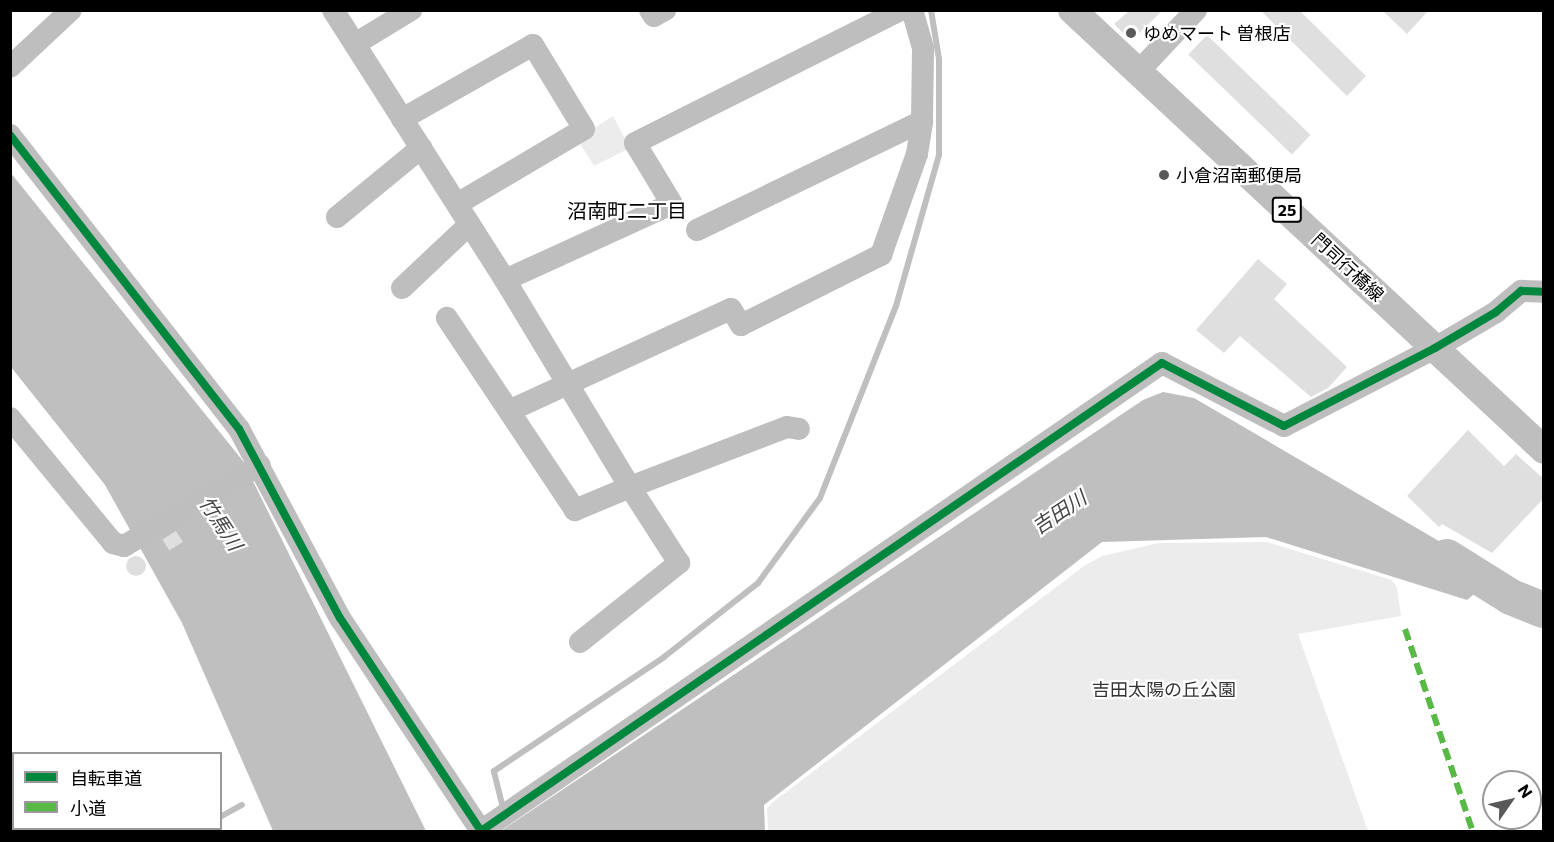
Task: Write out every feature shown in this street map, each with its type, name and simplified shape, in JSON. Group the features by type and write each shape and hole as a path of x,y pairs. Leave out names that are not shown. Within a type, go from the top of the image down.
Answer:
{"main road":[{"name":"門司行橋線","path":"1072,10 1544,450"}],"street":[{"path":"10,68 71,10"},
{"path":"333,10 470,224 630,487 679,563 580,642"},
{"path":"355,44 411,10"},
{"path":"650,10 654,16 665,10"},
{"path":"505,280 672,204 634,143 901,10"},
{"path":"509,411 570,387 731,309 741,325 881,255 917,154 922,121 923,48 912,10"},
{"path":"1138,72 1196,10"},
{"path":"402,119 533,45 584,129 457,204"},
{"path":"697,230 922,121"},
{"path":"10,135 239,429 256,468 340,618 481,831 1162,363 1284,426 1436,348 1496,312 1521,291 1544,292"},
{"path":"337,217 421,148"},
{"path":"402,288 470,224"},
{"path":"447,318 575,510 787,427 799,429"},
{"path":"10,418 113,543 124,546 256,468"}],"green space":[{"path":"613,116 630,148 594,166 577,139"},
{"name":"吉田太陽の丘公園","path":"1267,542 1392,580 1397,588 1401,616 1298,634 1368,831 768,831 767,808 773,802 1084,566 1102,556 1159,543"}],"water":[{"name":"竹馬川","path":"10,172 243,461 426,831 273,831 182,623 105,485 11,367"},
{"path":"1163,392 1194,398 1497,575 1467,600 1266,537 1102,542 764,805 765,831 501,831 1143,400"}],"building":[{"name":"ゆめマート 曽根店","path":"1130,10 1163,10 1131,41 1114,24"},
{"path":"1260,10 1299,10 1366,76 1347,96"},
{"path":"1382,10 1429,10 1407,34"},
{"path":"1207,35 1311,135 1292,154 1188,54"},
{"path":"1258,259 1287,284 1274,299 1347,367 1328,388 1311,397 1240,336 1224,353 1196,330"},
{"path":"1468,430 1504,466 1516,454 1544,479 1544,498 1492,553 1442,524 1439,527 1407,496"},
{"path":"176,531 183,542 169,551 162,539"},
{"path":"132,556 140,556 146,562 146,570 140,576 132,576 126,570 126,562"}],"waterway":[{"path":"503,808 494,771 664,657 758,583 820,498 896,306 939,155 939,59 931,10"},
{"name":"吉田川","path":"1447,557 1511,597 1544,610"},
{"path":"222,816 242,805"}],"marked path":[{"path":"1405,629 1473,832"}],"cycle path":[{"path":"10,135 239,429 340,618 481,831 1162,363 1284,426 1435,348 1496,312 1521,291 1544,292"}],"place":[{"name":"ゆめマート 曽根店","path":"1131,33"},
{"name":"小倉沼南郵便局","path":"1164,175"}],"district":[{"name":"沼南町二丁目","path":"627,210"}]}
